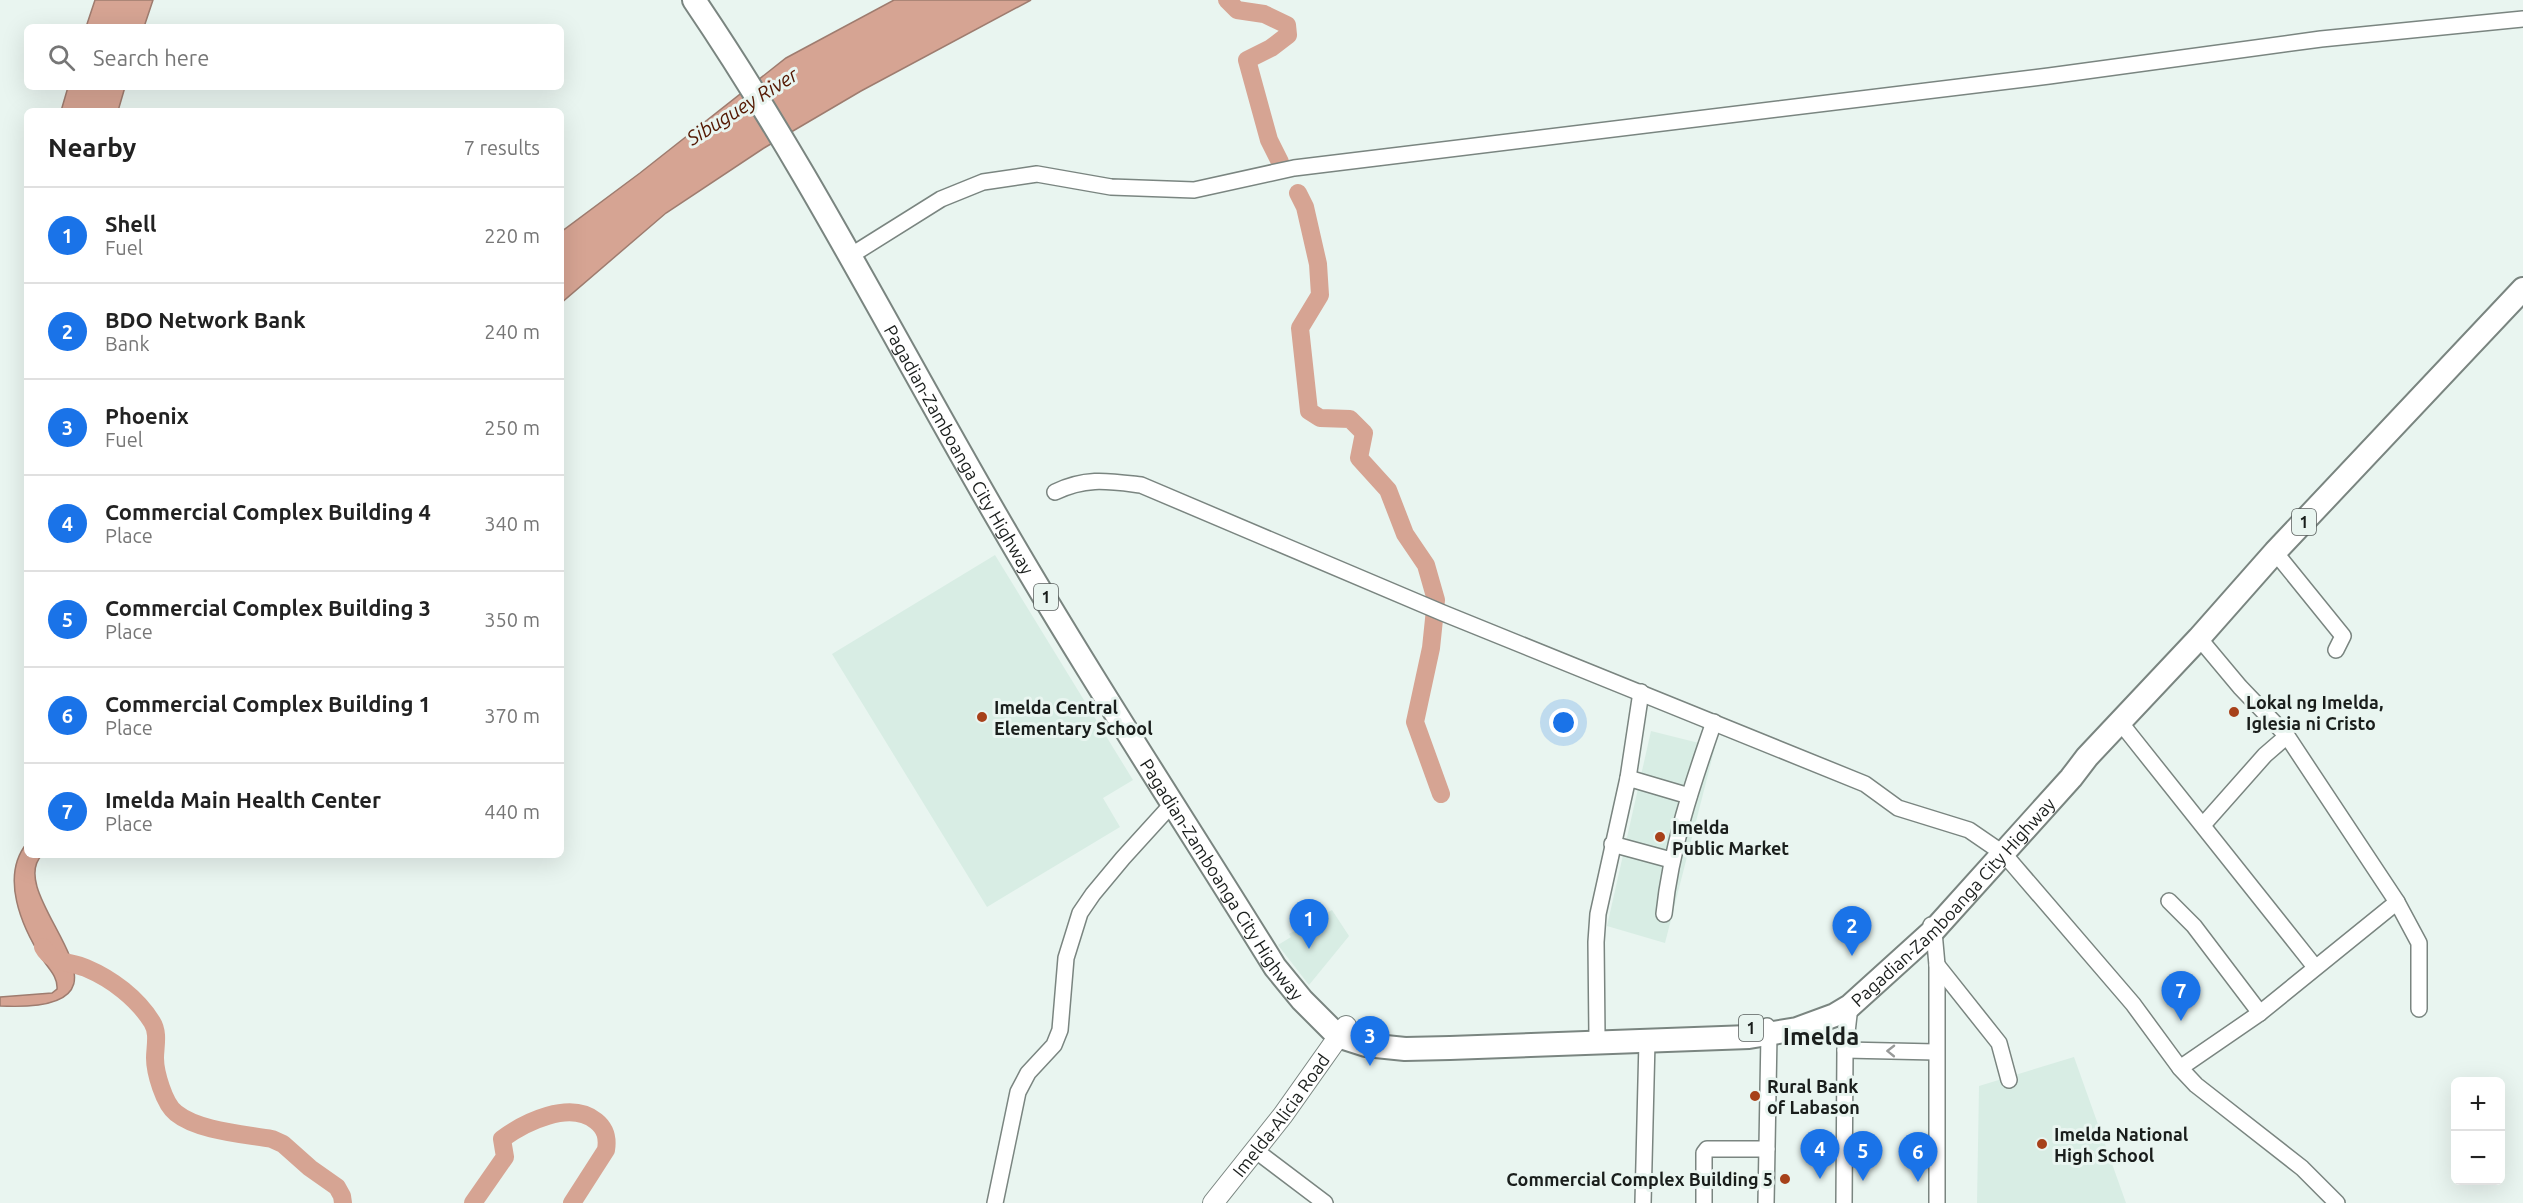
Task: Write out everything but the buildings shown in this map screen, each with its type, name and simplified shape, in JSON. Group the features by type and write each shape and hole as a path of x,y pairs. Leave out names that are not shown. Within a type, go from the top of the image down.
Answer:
{"highway":[{"name":"Pagadian-Zamboanga City Highway","path":"694,0 737,63 800,167 1002,527 1275,967 1315,1012 1366,1045 1405,1049 1731,1039 1768,1030 1832,1004 1859,987 1931,926"},
{"name":"Pagadian-Zamboanga City Highway","path":"1342,1031 1401,1041 1442,1042 1797,1029 1835,1015 1850,1006 1931,926 2072,778 2086,757 2199,638 2275,552 2523,289"}],"main road":[{"name":"Imelda-Alicia Road","path":"1213,1203 1255,1150 1342,1031"}],"street":[{"path":"850,256 941,199 983,182 1037,174 1111,187 1194,190 1294,168 2049,76 2320,39 2523,20"},
{"path":"1055,492 1073,483 1103,480 1141,485 1443,613 1865,784 1898,808 1969,830 2000,851 2133,1004 2181,1068 2223,1108 2302,1168 2337,1203"},
{"path":"2275,552 2343,636 2336,650"},
{"path":"2199,638 2240,687 2287,736 2397,902 2419,943 2419,1009"},
{"path":"1597,1036 1597,924 1612,844 1628,778 1641,692"},
{"path":"1664,914 1671,860 1689,796 1714,722"},
{"path":"2120,722 2315,967"},
{"path":"2203,825 2265,755 2287,736"},
{"path":"1628,778 1689,796"},
{"path":"995,1203 1018,1092 1028,1072 1054,1045 1060,1030 1066,958 1080,913 1115,867 1173,803"},
{"path":"1612,844 1671,860"},
{"path":"2169,901 2194,926 2260,1013"},
{"path":"2181,1068 2260,1013 2397,902"},
{"path":"1931,926 1937,966 1937,1203"},
{"path":"1937,966 1999,1043 2009,1080"},
{"path":"1844,1203 1845,1050 1850,1006"},
{"path":"1767,1203 1768,1030"},
{"path":"1643,1203 1647,1041"},
{"path":"1845,1050 1936,1052"},
{"path":"1704,1203 1704,1153 1707,1149 1767,1149"},
{"path":"1255,1150 1325,1203"}],"shaded area":[{"name":"Imelda Central Elementary School","path":"995,555 1133,780 1103,798 1120,827 987,907 832,654"},
{"name":"Imelda Public Market","path":"1651,731 1715,747 1665,943 1607,926"},
{"path":"1332,910 1349,936 1309,985 1278,945 1291,937 1289,934"},
{"name":"Imelda National High School","path":"2074,1057 2126,1203 1977,1203 1979,1086"}],"water":[{"path":"95,0 153,0 145,24 87,24"},
{"name":"Sibuguey River","path":"894,0 1031,0 861,91 764,148 666,213 564,300 564,230 786,58"},
{"path":"67,90 124,90 119,108 62,108"},
{"path":"24,848 24,858 41,858 35,874 41,897 67,949 74,973 70,992 47,1004 0,1006 0,997 52,993 57,989 55,977 35,947 21,917 14,886 19,856"}],"waterway":[{"path":"1227,0 1237,10 1264,14 1287,25 1288,35 1271,48 1247,60 1269,140 1280,162"},
{"path":"1298,193 1305,207 1318,264 1320,295 1300,328 1309,411 1320,418 1350,419 1364,433 1359,458 1388,490 1405,534 1426,565 1436,600 1431,648 1415,722 1441,794"},
{"path":"43,947 56,959 86,968 105,978 131,997 146,1013 155,1031 158,1079 168,1103 176,1113 209,1128 272,1139 283,1144 310,1168 337,1187 343,1203"},
{"path":"473,1203 505,1157 502,1139 535,1120 561,1113 574,1113 585,1115 596,1121 606,1134 607,1142 606,1150 572,1203"}],"place":[{"name":"Lokal ng Imelda, Iglesia ni Cristo","path":"2234,712"},
{"name":"Imelda Central Elementary School","path":"982,717"},
{"name":"Imelda Public Market","path":"1660,837"},
{"name":"Shell","path":"1309,949"},
{"name":"BDO Network Bank","path":"1852,956"},
{"name":"Imelda Main Health Center","path":"2181,1021"},
{"name":"Phoenix","path":"1370,1066"},
{"name":"Rural Bank of Labason","path":"1755,1096"},
{"name":"Imelda National High School","path":"2042,1144"},
{"name":"Commercial Complex Building 5","path":"1785,1179"},
{"name":"Commercial Complex Building 4","path":"1820,1179"},
{"name":"Commercial Complex Building 3","path":"1863,1181"},
{"name":"Commercial Complex Building 1","path":"1918,1182"}],"district":[{"name":"Imelda","path":"1821,1036"}]}
